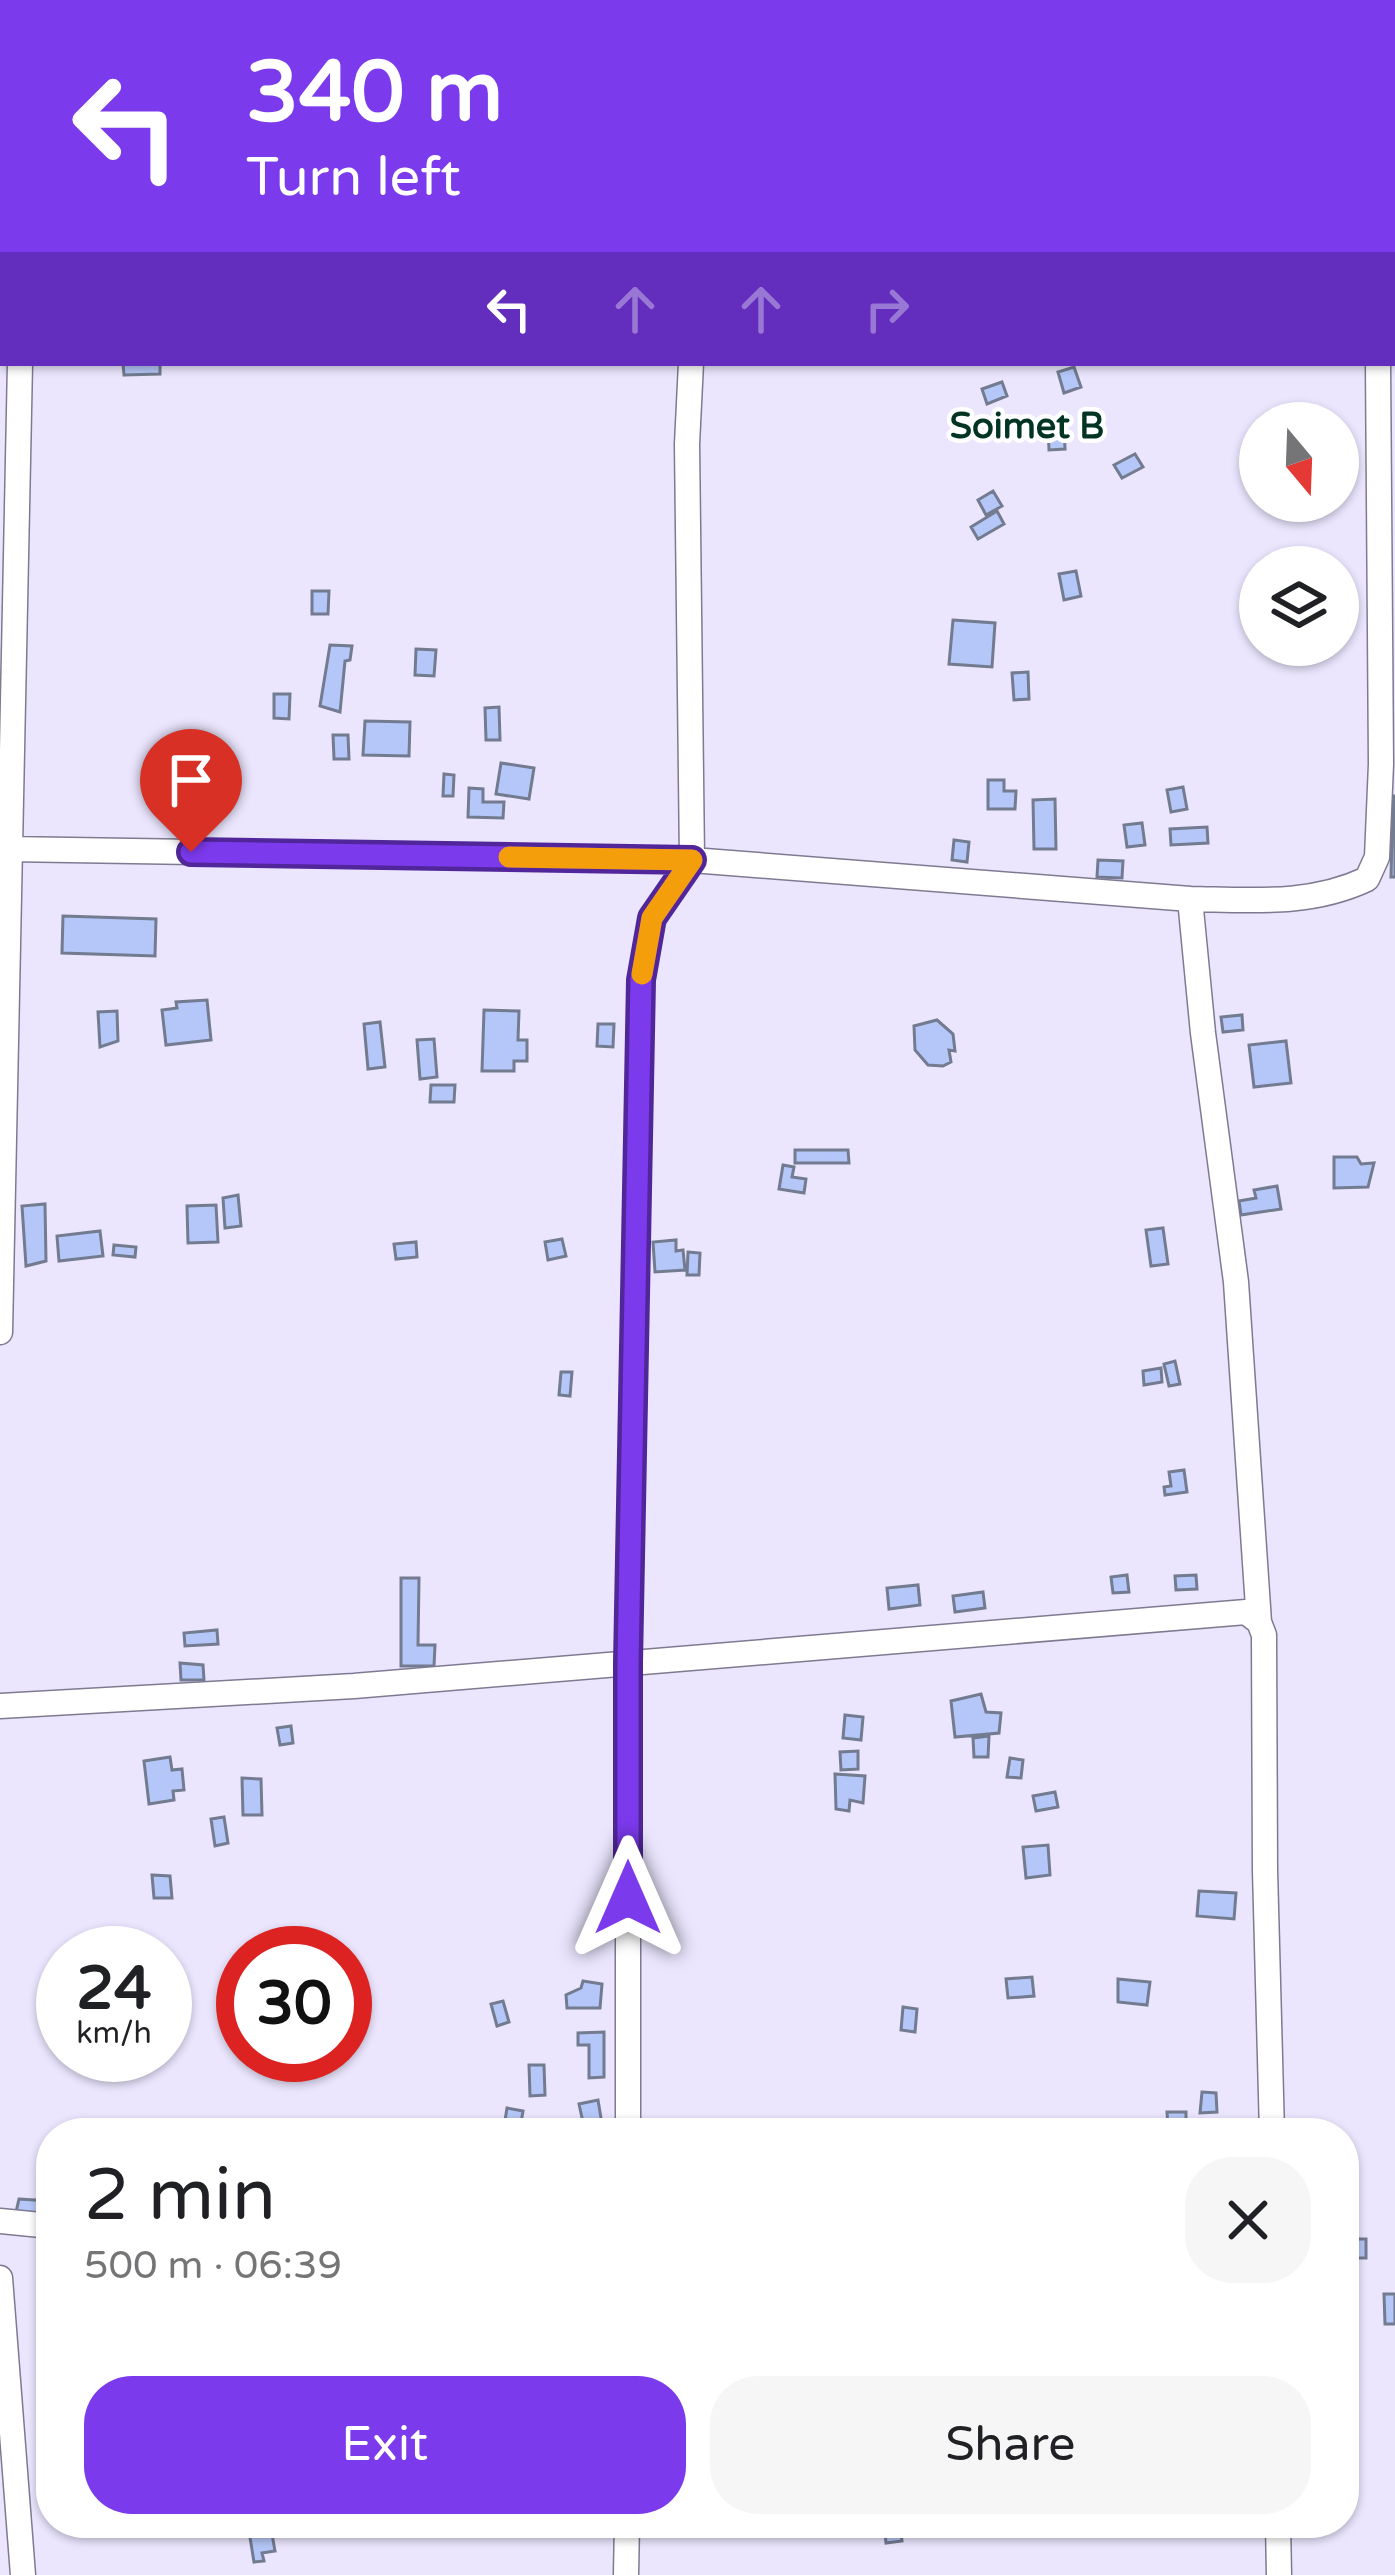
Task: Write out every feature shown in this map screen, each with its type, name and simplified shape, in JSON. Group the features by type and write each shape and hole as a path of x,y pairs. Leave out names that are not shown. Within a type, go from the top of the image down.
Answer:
{"street":[{"path":"0,1332 20,366"},
{"path":"628,2118 628,1663 641,980 652,918 692,860 687,444 691,366"},
{"path":"8,849 692,860 1190,899 1282,901 1339,892 1367,879 1376,856 1388,764 1378,366"},
{"path":"1190,899 1236,1282 1259,1622 1264,1635 1272,2118"},
{"path":"0,1706 354,1686 1246,1612 1259,1622"},
{"path":"0,2221 36,2225"},
{"path":"0,2278 23,2575"},
{"path":"626,2575 627,2538"},
{"path":"1278,2538 1279,2575"}],"building":[{"path":"123,366 160,366 160,374 124,375"},
{"path":"1074,367 1081,387 1064,393 1058,372"},
{"path":"1002,382 1007,396 987,404 982,389"},
{"path":"1064,425 1065,449 1049,450 1048,426"},
{"path":"1135,454 1143,467 1122,478 1114,465"},
{"path":"993,491 1002,506 986,515 978,500"},
{"path":"997,511 1004,524 978,539 971,527"},
{"path":"1076,571 1081,596 1064,600 1059,574"},
{"path":"312,591 329,591 328,614 312,614"},
{"path":"953,620 995,623 992,667 949,664"},
{"path":"330,645 352,646 350,660 345,661 340,712 320,706"},
{"path":"416,649 436,650 434,676 415,675"},
{"path":"1028,672 1029,699 1014,700 1012,673"},
{"path":"274,694 290,694 289,719 274,718"},
{"path":"499,707 500,740 486,740 485,708"},
{"path":"365,721 410,722 409,756 363,755"},
{"path":"333,735 348,735 349,759 334,759"},
{"path":"501,763 534,768 529,799 496,794"},
{"path":"444,774 454,775 453,796 443,796"},
{"path":"988,780 1004,780 1004,791 1016,791 1015,809 988,809"},
{"path":"1183,787 1187,809 1171,812 1167,790"},
{"path":"469,788 483,789 483,802 504,802 503,818 468,817"},
{"path":"1393,796 1395,877 1391,877"},
{"path":"1055,799 1056,849 1034,849 1033,800"},
{"path":"1142,823 1145,845 1127,847 1124,825"},
{"path":"1207,827 1208,843 1171,845 1170,829"},
{"path":"954,840 969,842 967,862 952,860"},
{"path":"1098,860 1123,861 1122,878 1097,877"},
{"path":"63,916 156,919 155,956 62,953"},
{"path":"207,1000 211,1040 166,1045 162,1010 177,1008 176,1002"},
{"path":"484,1010 519,1011 518,1040 527,1040 527,1061 514,1061 514,1071 482,1071"},
{"path":"117,1011 118,1041 100,1047 98,1012"},
{"path":"1242,1015 1243,1030 1223,1032 1221,1017"},
{"path":"937,1020 953,1034 955,1051 949,1050 951,1062 943,1066 928,1065 915,1050 914,1026"},
{"path":"380,1022 385,1067 368,1069 364,1024"},
{"path":"598,1024 614,1024 613,1047 597,1046"},
{"path":"434,1039 437,1077 420,1079 417,1040"},
{"path":"1286,1041 1291,1083 1254,1087 1249,1045"},
{"path":"431,1085 455,1085 454,1102 430,1102"},
{"path":"795,1150 848,1150 849,1163 795,1163"},
{"path":"1334,1157 1374,1163 1368,1187 1334,1188"},
{"path":"783,1165 794,1167 792,1177 806,1179 804,1193 779,1189"},
{"path":"1277,1186 1281,1209 1241,1215 1239,1201 1256,1198 1254,1190"},
{"path":"238,1195 241,1226 225,1228 223,1198"},
{"path":"45,1204 46,1261 26,1266 22,1206"},
{"path":"216,1205 218,1242 188,1243 187,1206"},
{"path":"1163,1228 1168,1264 1151,1266 1146,1230"},
{"path":"100,1231 103,1256 59,1261 57,1236"},
{"path":"562,1239 566,1256 548,1260 545,1242"},
{"path":"676,1240 676,1251 683,1250 685,1270 655,1272 653,1242"},
{"path":"416,1242 417,1257 396,1259 394,1244"},
{"path":"114,1245 136,1247 135,1257 113,1255"},
{"path":"688,1252 700,1253 699,1275 687,1275"},
{"path":"1175,1361 1180,1384 1169,1386 1164,1364"},
{"path":"1161,1368 1162,1382 1144,1385 1143,1371"},
{"path":"561,1372 572,1372 570,1396 559,1395"},
{"path":"1184,1470 1187,1492 1165,1495 1164,1487 1171,1486 1169,1472"},
{"path":"1127,1575 1129,1592 1113,1593 1111,1577"},
{"path":"1196,1575 1197,1589 1176,1590 1175,1576"},
{"path":"401,1578 419,1578 418,1645 435,1645 434,1666 401,1666"},
{"path":"918,1585 920,1605 889,1609 887,1588"},
{"path":"983,1592 985,1608 955,1612 953,1596"},
{"path":"217,1630 218,1644 185,1646 184,1633"},
{"path":"180,1663 203,1665 204,1680 181,1680"},
{"path":"981,1694 986,1712 1001,1713 999,1733 955,1737 951,1701"},
{"path":"845,1715 863,1717 861,1740 843,1738"},
{"path":"291,1726 293,1743 280,1745 277,1728"},
{"path":"989,1736 988,1757 974,1757 973,1738"},
{"path":"858,1751 858,1769 841,1770 840,1752"},
{"path":"170,1757 172,1770 182,1769 184,1790 173,1791 174,1800 149,1804 144,1761"},
{"path":"1010,1758 1023,1760 1021,1778 1007,1777"},
{"path":"835,1774 865,1776 863,1803 850,1800 849,1811 836,1809"},
{"path":"242,1778 261,1779 262,1815 243,1815"},
{"path":"1055,1792 1058,1807 1036,1811 1033,1796"},
{"path":"224,1817 228,1843 215,1846 211,1819"},
{"path":"1048,1845 1050,1875 1026,1878 1023,1847"},
{"path":"152,1875 170,1876 172,1898 154,1898"},
{"path":"1199,1891 1236,1893 1234,1919 1197,1916"},
{"path":"1032,1977 1034,1996 1008,1998 1006,1979"},
{"path":"1118,1979 1150,1982 1147,2005 1118,2002"},
{"path":"583,1981 602,1984 600,2008 567,2008 566,1995 581,1988"},
{"path":"503,2001 509,2022 497,2026 491,2004"},
{"path":"903,2007 917,2009 915,2032 901,2030"},
{"path":"604,2032 604,2077 589,2078 589,2045 578,2045 578,2033"},
{"path":"529,2065 544,2065 545,2095 530,2096"},
{"path":"1202,2092 1216,2093 1217,2112 1200,2113"},
{"path":"598,2100 601,2118 582,2118 579,2104"},
{"path":"507,2108 523,2111 522,2118 505,2118"},
{"path":"1167,2112 1186,2112 1186,2118 1167,2118"},
{"path":"19,2199 36,2200 36,2218 16,2212"},
{"path":"1359,2239 1366,2239 1366,2258 1359,2258"},
{"path":"1384,2294 1395,2294 1395,2324 1385,2324"},
{"path":"250,2538 273,2538 275,2551 262,2553 264,2561 254,2562"}],"slow traffic":[{"path":"509,857 692,860 652,918 642,974"}],"district":[{"name":"Soimet B","path":"1027,426"}],"route":[{"path":"191,852 692,860 652,918 641,980 628,1898"}]}
